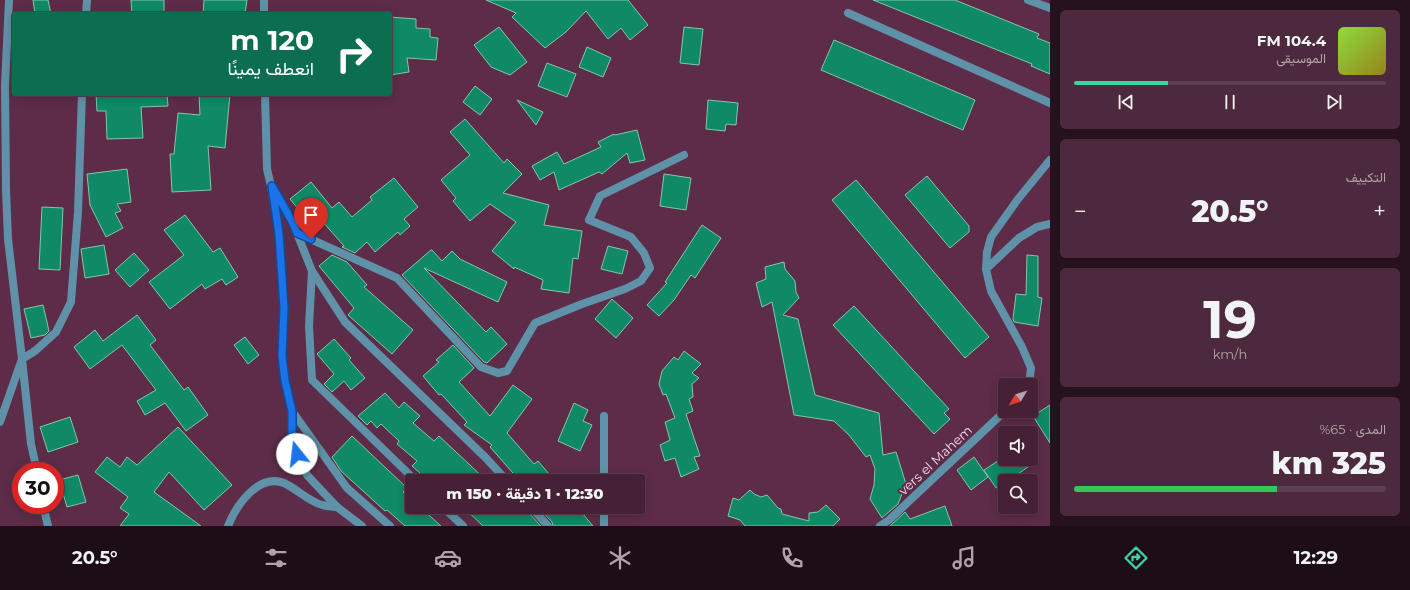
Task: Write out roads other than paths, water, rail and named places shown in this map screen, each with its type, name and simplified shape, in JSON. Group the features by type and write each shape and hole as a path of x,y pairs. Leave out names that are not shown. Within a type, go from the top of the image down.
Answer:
{"street":[{"path":"9,0 5,86 8,239 31,444 35,462"},
{"path":"86,12 87,0"},
{"path":"264,0 264,12"},
{"path":"1028,0 1050,8"},
{"path":"848,14 1050,103"},
{"path":"0,422 22,359 56,332 71,302 78,212 82,96"},
{"path":"264,96 267,169 272,186 279,234 284,308 282,356 285,381 292,411 292,434 297,454 312,482 337,507 362,526"},
{"path":"297,233 396,278 481,367 498,373 507,371 535,323 582,304 626,289 641,281 650,268 644,252 640,247 631,237 589,220 600,196 684,155"},
{"path":"1030,378 1031,368 1022,347 991,291 986,269 987,252 992,236 1018,199 1050,160"},
{"path":"272,186 293,223 312,271 345,322 486,458 501,474"},
{"path":"986,269 1019,238 1037,227 1050,224"},
{"path":"312,271 309,326 312,380 409,474"},
{"path":"292,411 347,488 390,526"},
{"path":"604,416 604,474"},
{"name":"vers el Mahem","path":"880,526 889,520 998,418"},
{"path":"228,526 233,513 244,498 252,490 273,480 284,483 321,505 337,507"},
{"path":"45,514 48,526"},
{"path":"450,514 463,526"},
{"path":"537,514 548,526"},
{"path":"604,514 604,526"}]}
